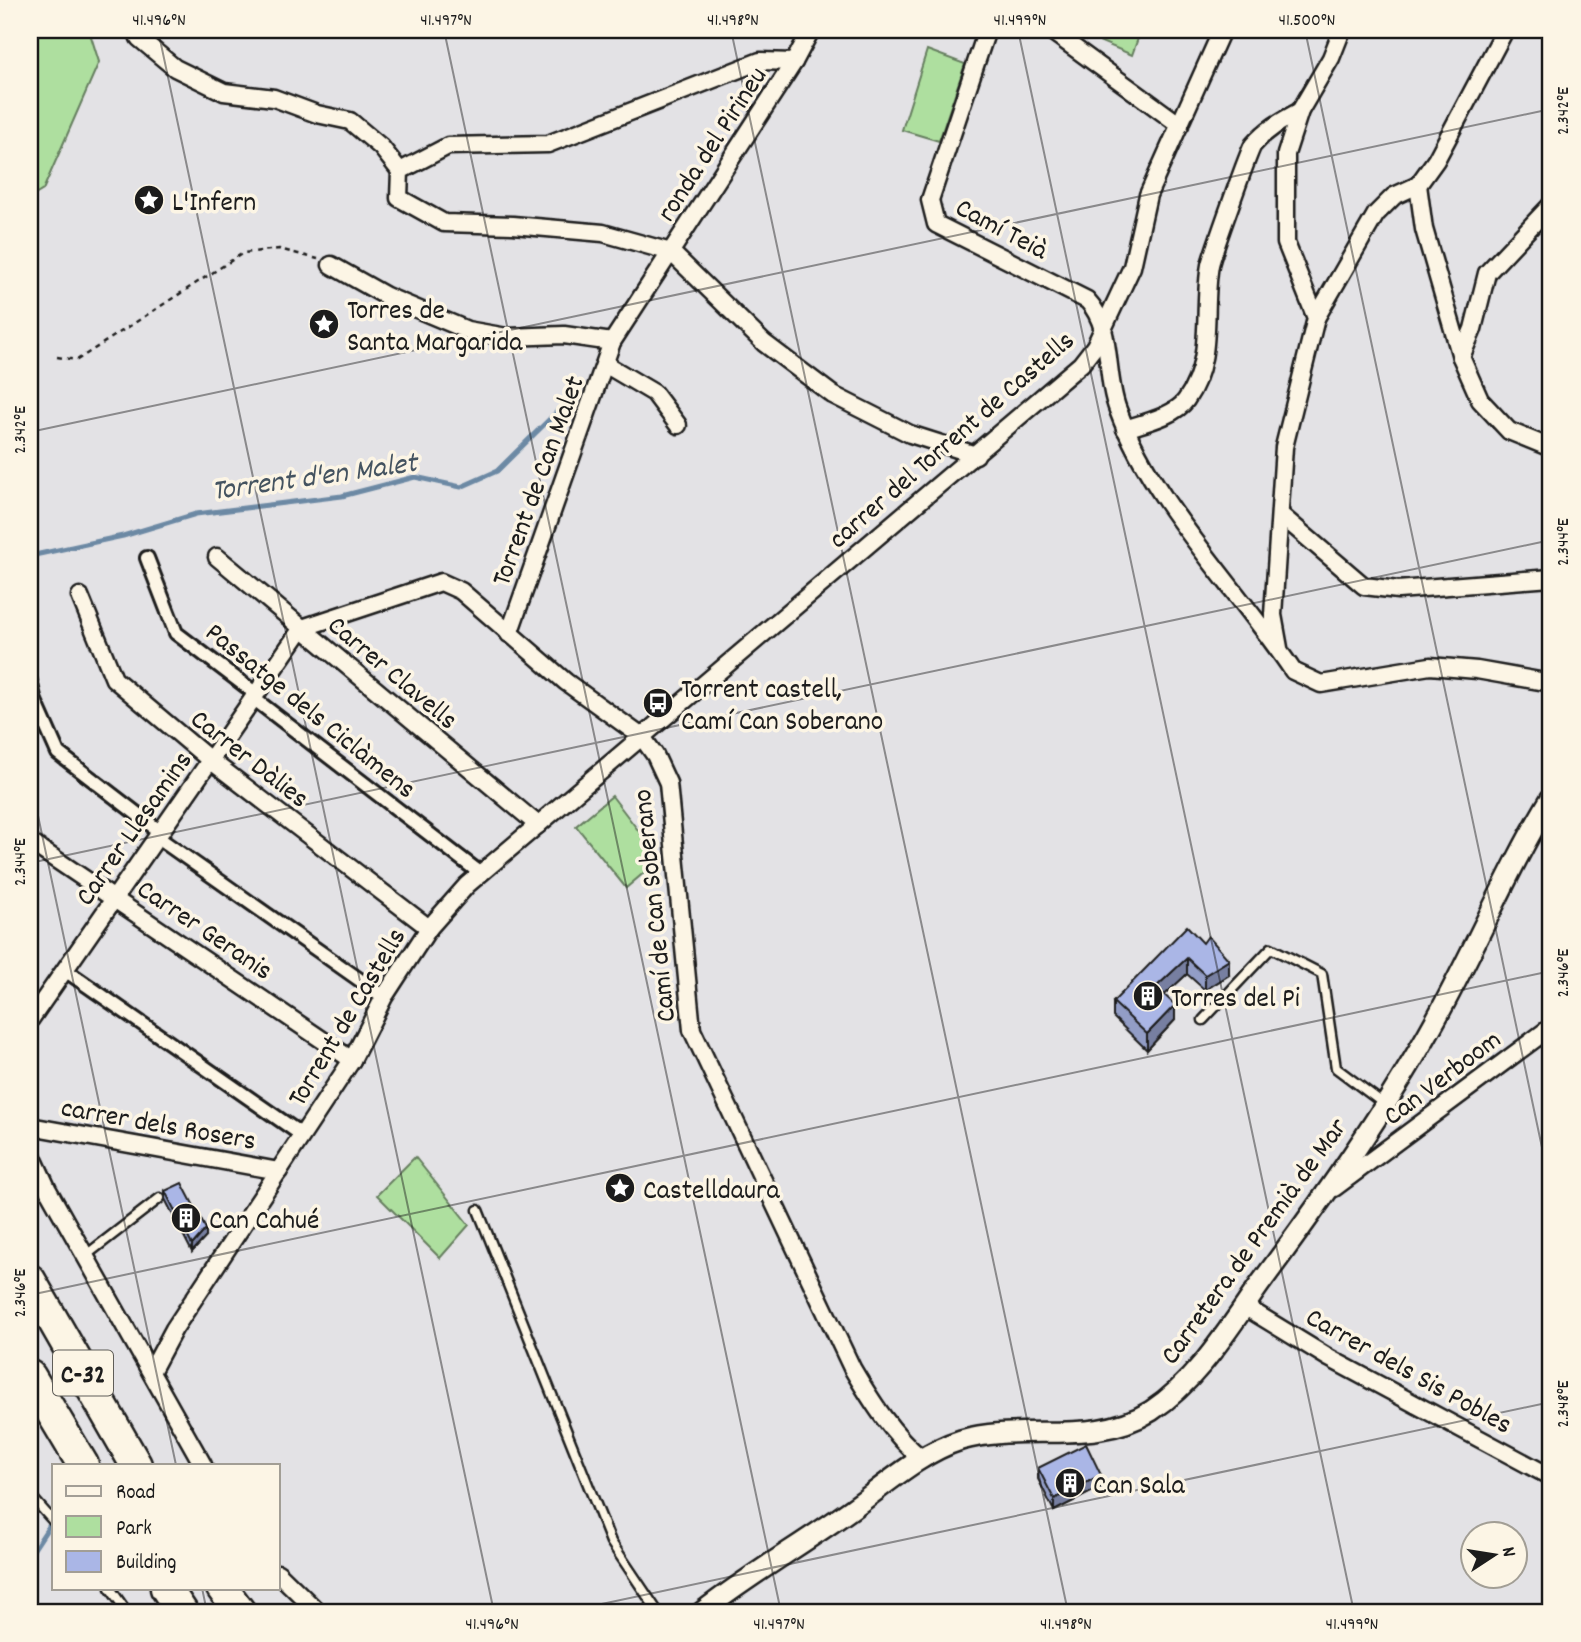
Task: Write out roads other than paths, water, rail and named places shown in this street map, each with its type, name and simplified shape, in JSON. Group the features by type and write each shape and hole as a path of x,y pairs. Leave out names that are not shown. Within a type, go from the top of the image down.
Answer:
{"highway":[{"name":"C-32","path":"30,1280 135,1464"},
{"name":"C-32","path":"30,1376 82,1464"},
{"path":"167,1590 182,1612"},
{"path":"224,1590 240,1612"}],"street":[{"path":"136,30 139,38 175,68 224,92 274,98 317,114 350,121 381,147 400,171"},
{"name":"ronda del Pirineu","path":"612,342 794,62 811,30"},
{"name":"Camí Teià","path":"987,30 930,200 931,213 936,224 1087,300 1097,310 1104,326"},
{"path":"1050,30 1180,125"},
{"name":"carrer del Torrent de Castells","path":"642,737 976,455 1081,363 1095,346 1132,267 1148,195 1222,30"},
{"path":"1316,318 1286,243 1286,154 1300,111 1331,58 1342,30"},
{"path":"1280,651 1273,615 1282,516 1284,447 1316,318 1376,214 1394,195 1418,185 1436,160 1505,30"},
{"name":"ronda del Pirineu","path":"671,252 603,233 513,225 444,223 399,198 400,171 448,146 548,144 760,61 794,62"},
{"path":"1125,429 1157,419 1185,402 1201,370 1208,328 1210,265 1251,148 1271,126 1300,111"},
{"path":"1418,185 1424,229 1461,357 1480,400 1509,431 1551,448"},
{"path":"1461,357 1473,329 1487,273 1551,205"},
{"path":"671,252 764,342 833,395 910,434 976,455"},
{"path":"331,265 386,296 467,330 507,337 564,335 612,342"},
{"path":"1104,326 1108,375 1125,429 1176,514 1293,671 1321,684 1430,666 1477,670 1551,683"},
{"name":"Torrent de Can Malet","path":"509,634 612,342"},
{"path":"606,364 654,393 678,425"},
{"path":"1282,516 1364,586 1398,590 1551,578"},
{"name":"Carrer Clavells","path":"217,556 538,825"},
{"name":"Passatge dels Ciclàmens","path":"147,558 176,633 251,690 253,698 480,873"},
{"name":"Camí de Can Soberano","path":"302,628 441,582 461,591 566,681 642,737 668,783 692,1030 852,1368 878,1411 906,1446 922,1459"},
{"name":"Carrer Dàlies","path":"80,596 114,679 210,760 429,928"},
{"name":"Carrer Llesamins","path":"30,1020 302,628"},
{"path":"30,681 35,701 58,753 154,827 157,837 384,997"},
{"name":"Torrent de Castells","path":"150,1372 174,1329 352,1060 384,997 429,928 480,873 642,737"},
{"name":"Carretera de Premià de Mar","path":"702,1612 741,1581 922,1459 961,1440 995,1435 1102,1429 1132,1421 1171,1395 1202,1363 1328,1192 1435,1021 1527,838 1551,798"},
{"name":"Carrer Geranis","path":"30,842 352,1060"},
{"path":"65,970 303,1135"},
{"name":"Can Verboom","path":"1328,1192 1551,1027"},
{"name":"carrer dels Rosers","path":"30,1126 279,1171"},
{"path":"30,1151 85,1256 202,1464"},
{"name":"Carrer dels Sis Pobles","path":"1244,1306 1329,1358 1551,1477"},
{"path":"280,1575 318,1612"}],"lane":[{"path":"1203,1020 1271,948 1322,974 1336,1068 1384,1104"},
{"path":"85,1256 160,1198"},
{"path":"478,1210 611,1542 659,1612"},
{"path":"30,1495 52,1520"},
{"path":"111,1590 127,1612"}],"waterway":[{"name":"Torrent d'en Malet","path":"30,556 123,536 196,514 342,496 415,477 461,487 497,471 574,395"},
{"name":"Torrent de Castells","path":"30,1555 52,1522"}],"place":[{"name":"L'Infern","path":"149,200"},
{"name":"Torres de Santa Margarida","path":"324,324"},
{"name":"Torrent castell, Camí Can Soberano","path":"658,703"},
{"name":"Torres del Pi","path":"1148,996"},
{"name":"Castelldaura","path":"620,1188"},
{"name":"Can Cahué","path":"186,1218"},
{"name":"Can Sala","path":"1070,1483"}]}
